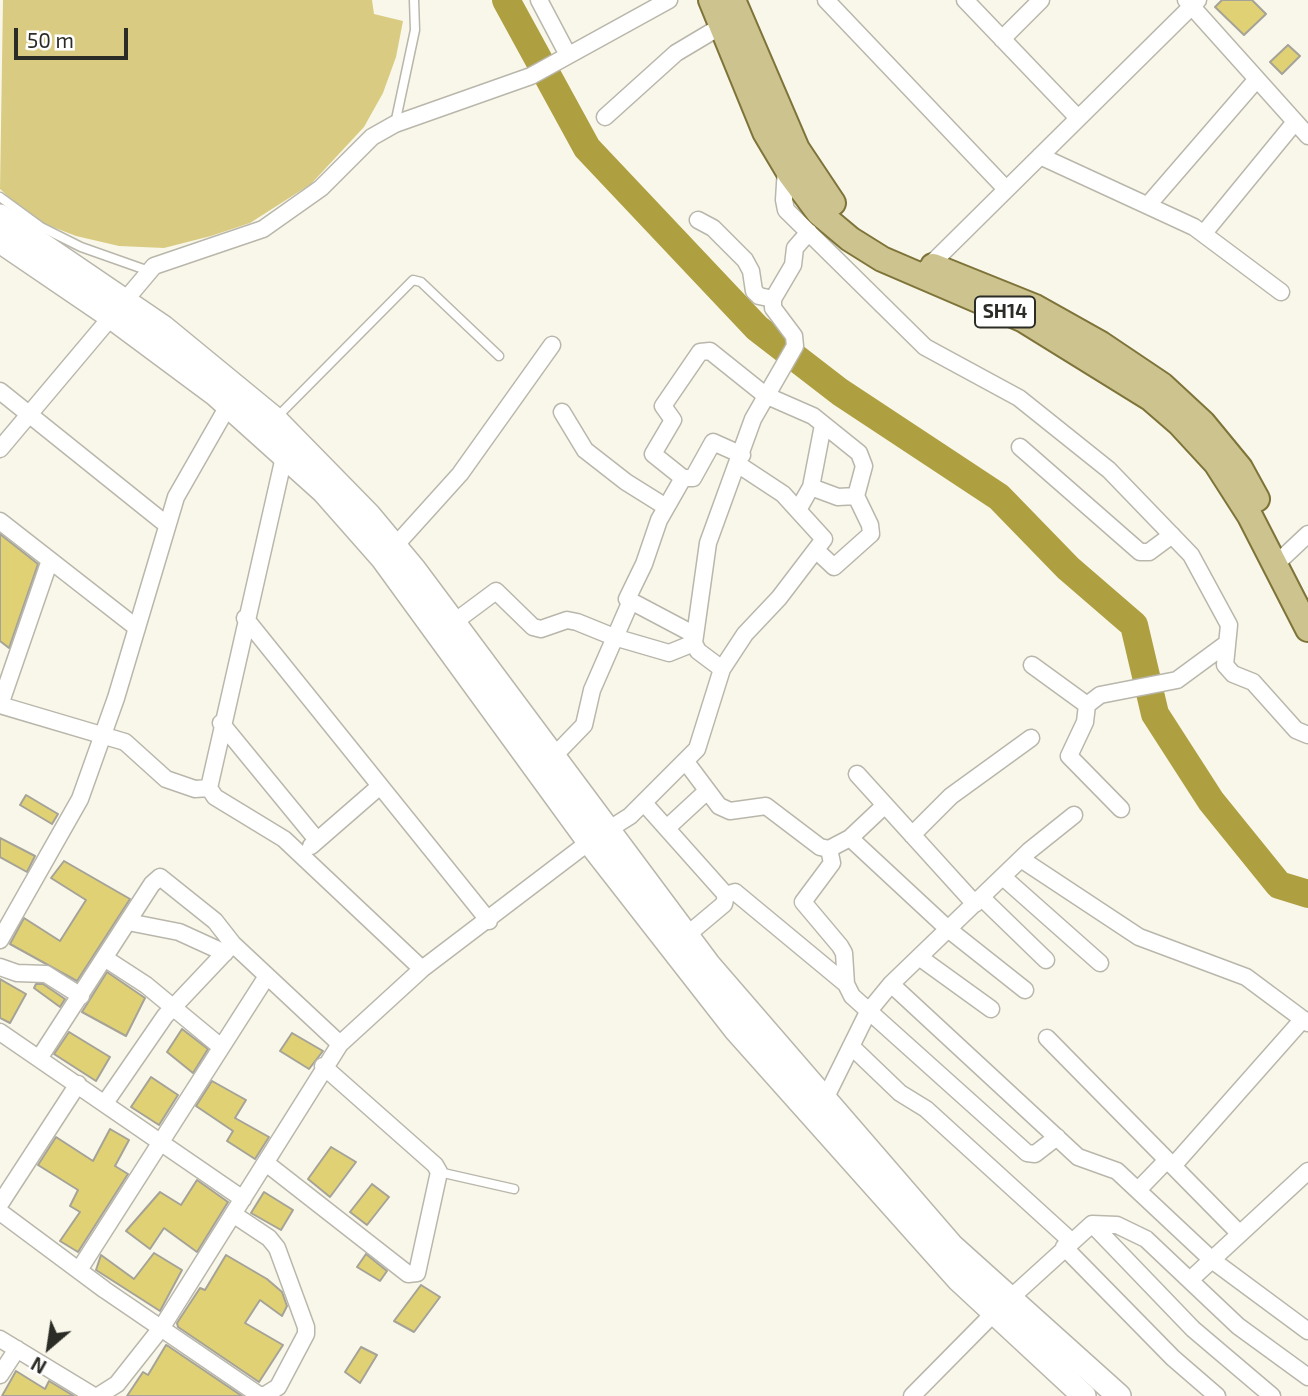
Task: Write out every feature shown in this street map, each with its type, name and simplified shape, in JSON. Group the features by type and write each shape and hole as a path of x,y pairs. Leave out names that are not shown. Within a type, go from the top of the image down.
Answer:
{"main road":[{"name":"SH14","path":"711,0 765,132 786,168 819,213 850,239 925,271 1024,320 1150,398 1180,424 1216,463 1246,510 1308,595"},
{"name":"SH14","path":"733,0 797,149 815,180 836,207 863,231 925,271"},
{"name":"SH14","path":"1282,561 1308,629"}],"street":[{"path":"539,0 561,59"},
{"path":"0,449 153,266 263,229 321,188 372,137 395,124 531,76 668,0"},
{"path":"826,0 1006,189"},
{"path":"965,0 1078,118"},
{"path":"1002,39 1041,0"},
{"path":"925,271 1192,2 1308,136"},
{"path":"605,117 676,53 723,25"},
{"path":"1148,205 1257,79"},
{"path":"1204,233 1295,122"},
{"path":"1040,156 1204,233 1281,292"},
{"path":"786,168 784,206 925,347 1019,398 1109,470 1172,535 1194,559 1227,622 1223,660 1228,670 1253,682 1296,730 1308,735"},
{"path":"0,216 233,397 369,515 553,757 599,836 687,935 720,994"},
{"path":"698,220 713,228 745,260 751,271 754,290 759,296 773,299"},
{"path":"722,669 698,651 695,639 708,543 741,460 753,419 795,346 794,336 773,308 773,299 793,265 794,247 809,232"},
{"path":"0,241 118,308"},
{"path":"395,546 460,474 552,345"},
{"path":"0,1339 96,1396 117,1384 162,1327 266,1163 323,1066 340,1044 422,969 644,803 686,762 702,738 722,669 745,634 779,598 824,539 783,494 741,460 713,442 693,478 683,478 655,457 653,452 674,420 663,406 700,352 710,351 766,394 813,416 859,453 863,460 856,496 870,525 871,534 834,567 817,551"},
{"path":"0,391 167,525"},
{"path":"233,397 275,419 288,445 323,491 368,541 720,994 952,1246 1081,1395 1097,1377"},
{"path":"0,940 80,799 104,736 167,525 187,474 233,397"},
{"path":"562,412 585,450 626,482 666,507"},
{"path":"798,510 811,487 823,425"},
{"path":"288,445 245,618 209,788 215,797 284,839 422,969"},
{"path":"1020,447 1140,552 1149,552 1172,535"},
{"path":"553,757 584,725 592,690 607,661 614,637 630,603 628,595 644,564 654,531 683,478"},
{"path":"811,487 838,497 856,496"},
{"path":"0,521 137,628"},
{"path":"1282,561 1308,534"},
{"path":"50,560 0,705 132,746 157,772 176,785 209,788"},
{"path":"453,623 496,591 533,627 541,629 566,620 669,653 695,639"},
{"path":"630,603 695,639"},
{"path":"245,618 489,921"},
{"path":"1121,809 1069,756 1085,723 1087,705 1100,695 1177,680 1226,644"},
{"path":"1032,665 1087,705"},
{"path":"221,723 317,840"},
{"path":"912,835 951,796 1031,738"},
{"path":"686,762 719,806 730,811 758,806 774,809 820,847 829,849 850,838 885,805"},
{"path":"856,774 912,835 978,900 1046,960"},
{"path":"301,854 380,786"},
{"path":"668,827 707,791"},
{"path":"644,803 726,895"},
{"path":"811,1094 851,1046 868,1012 891,984 1021,859 1074,815"},
{"path":"850,838 948,929 1025,990"},
{"path":"829,849 832,863 803,902 834,936 844,953 846,984 852,996 1027,1153 1035,1154 1057,1137"},
{"path":"1021,859 1131,932 1246,977 1306,1021 1170,1163 1139,1189"},
{"path":"40,1057 106,959 152,884 160,877 215,921 229,948"},
{"path":"1003,877 1100,962"},
{"path":"726,895 735,892 846,984"},
{"path":"687,935 724,904 726,895"},
{"path":"128,922 179,932 229,948 267,976 340,1044"},
{"path":"105,1104 173,1007 229,948"},
{"path":"919,957 991,1009"},
{"path":"106,959 146,985 221,1047"},
{"path":"0,967 17,974 46,974 81,996"},
{"path":"79,1270 267,976"},
{"path":"891,984 1078,1157 1117,1171 1212,1260 1308,1331"},
{"path":"0,1032 243,1199"},
{"path":"1047,1038 1240,1234"},
{"path":"851,1046 900,1093 926,1109 1068,1244 1173,1358 1217,1396"},
{"path":"266,1163 413,1275 419,1268 439,1172 435,1165 323,1066"},
{"path":"0,1204 78,1084"},
{"path":"1190,1280 1308,1171"},
{"path":"0,1212 259,1395 272,1394 306,1334 306,1327 277,1248 269,1238 233,1214"},
{"path":"1092,1224 1193,1329 1272,1396"},
{"path":"912,1396 1002,1305 1092,1224 1117,1225 1138,1233 1238,1326 1308,1377"},
{"path":"1002,1305 1119,1396"},
{"path":"0,1375 17,1349"}],"lane":[{"path":"395,124 415,30 414,0"},
{"path":"0,197 41,228 81,247 149,271"},
{"path":"275,419 413,280 421,282 499,356"},
{"path":"439,1172 514,1189"}],"shaded area":[{"path":"3,0 372,0 374,14 403,21 396,57 383,93 364,127 311,184 250,223 211,236 164,248 119,246 76,236 32,219 0,189"}],"building":[{"path":"1222,0 1252,0 1266,14 1244,35 1215,7"},
{"path":"1288,45 1300,56 1282,74 1270,62"},
{"path":"0,534 38,564 9,648 0,641"},
{"path":"26,795 58,814 52,824 20,805"},
{"path":"0,838 35,856 27,872 0,857"},
{"path":"64,861 130,899 77,981 10,944 24,918 60,941 86,900 51,878"},
{"path":"107,972 145,998 126,1036 82,1012"},
{"path":"0,979 26,994 10,1023 0,1018"},
{"path":"36,984 43,984 65,999 60,1007 34,988"},
{"path":"182,1029 208,1049 193,1073 167,1052"},
{"path":"69,1032 110,1057 96,1081 54,1054"},
{"path":"292,1033 323,1051 309,1069 280,1051"},
{"path":"151,1077 178,1095 159,1125 131,1107"},
{"path":"212,1081 246,1100 235,1118 269,1137 255,1159 227,1141 233,1131 196,1106"},
{"path":"110,1129 129,1140 115,1166 128,1174 78,1252 60,1241 80,1212 70,1206 78,1190 38,1165 56,1137 93,1161"},
{"path":"331,1147 356,1162 330,1197 308,1179"},
{"path":"197,1180 228,1202 197,1252 164,1228 150,1249 126,1231 160,1192 181,1205"},
{"path":"372,1184 389,1197 367,1225 350,1212"},
{"path":"264,1192 293,1210 281,1230 251,1213"},
{"path":"154,1253 182,1270 160,1311 96,1270 101,1255 134,1279"},
{"path":"366,1254 387,1271 380,1281 357,1267"},
{"path":"226,1255 267,1279 282,1292 287,1306 282,1316 260,1300 245,1323 283,1345 259,1382 178,1327 177,1323 200,1288 205,1290"},
{"path":"421,1285 440,1297 414,1332 394,1321"},
{"path":"166,1345 242,1396 127,1396 143,1372 148,1375"},
{"path":"361,1347 377,1355 360,1383 345,1372"},
{"path":"16,1371 45,1389 49,1381 74,1396 2,1396"}],"waterway":[{"path":"506,0 587,148 757,328 840,392 999,497 1068,568 1134,625 1155,714 1211,801 1279,885 1308,894"}]}
